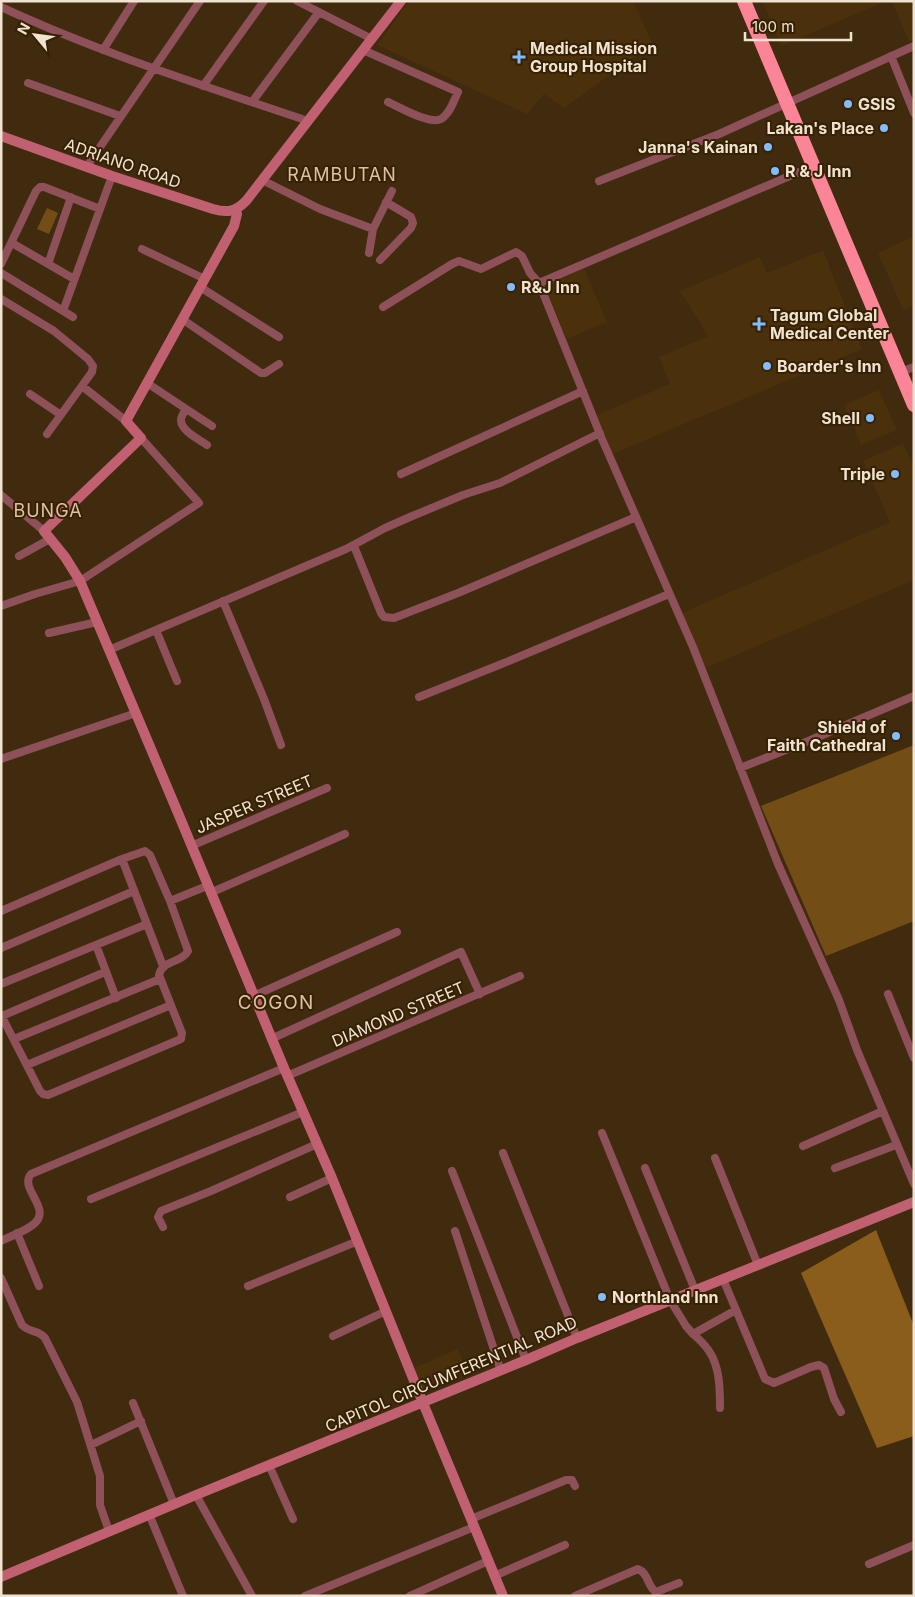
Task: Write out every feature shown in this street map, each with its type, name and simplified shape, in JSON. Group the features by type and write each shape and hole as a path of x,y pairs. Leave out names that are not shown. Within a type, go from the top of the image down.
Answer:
{"highway":[{"path":"744,1 914,405"}],"street":[{"path":"103,50 134,1"},
{"path":"87,166 200,1"},
{"path":"203,86 264,1"},
{"path":"297,1 372,39"},
{"path":"126,421 234,226 236,210 246,201 401,1"},
{"path":"1,7 153,69 308,121"},
{"path":"252,102 319,12"},
{"path":"599,181 718,134 914,46"},
{"path":"363,50 458,92 446,114 441,119 434,121 388,102"},
{"path":"891,56 914,113"},
{"path":"28,83 120,116"},
{"name":"ADRIANO ROAD","path":"1,136 112,176 220,211 230,212 236,210"},
{"path":"539,283 813,166"},
{"path":"63,311 112,176"},
{"path":"262,180 320,209 373,229"},
{"path":"1,264 38,188 44,187 100,209"},
{"path":"369,252 373,229 392,191"},
{"path":"48,264 70,197"},
{"path":"380,260 411,228 413,222 410,217 386,202"},
{"path":"12,243 74,279"},
{"path":"142,249 202,283 279,337"},
{"path":"383,307 452,264 459,262 480,269 516,252 522,256 530,273 539,283 600,433 693,647 778,864 840,1000 857,1050 914,1184"},
{"path":"1,273 73,318"},
{"path":"1,299 54,330 93,366 92,372 47,434"},
{"path":"182,319 261,374 279,364"},
{"path":"900,372 914,366"},
{"path":"147,383 212,426"},
{"path":"1,606 80,581 199,503 126,421 82,386"},
{"path":"401,474 583,391"},
{"path":"30,394 61,415"},
{"path":"186,408 181,420 182,425 190,434 207,445"},
{"path":"109,650 354,546 385,528 463,495 500,483 600,433"},
{"path":"19,556 47,535 141,438"},
{"path":"1,495 47,535 66,556 80,581 271,1039 332,1178 502,1596"},
{"path":"354,546 381,613 384,617 394,618 458,593 636,517"},
{"path":"419,697 669,594"},
{"path":"223,601 281,744"},
{"path":"49,633 97,622"},
{"path":"156,630 177,681"},
{"path":"740,768 914,696"},
{"path":"1,759 136,713"},
{"name":"JASPER STREET","path":"191,846 327,788"},
{"path":"170,901 209,889 344,834"},
{"path":"1,911 145,851 149,853 170,901 188,950 186,955 163,966 159,972 160,980 182,1033 182,1037 179,1040 48,1094 43,1094 2,1016 105,972"},
{"path":"122,859 163,966"},
{"path":"1,948 134,892"},
{"path":"1,984 147,924"},
{"path":"253,996 397,932"},
{"path":"96,944 116,998"},
{"path":"271,1039 461,952 480,994"},
{"name":"DIAMOND STREET","path":"17,1233 32,1225 39,1218 40,1210 28,1180 36,1170 480,994 520,976"},
{"path":"14,1039 160,980"},
{"path":"888,994 914,1058"},
{"path":"27,1066 171,1005"},
{"path":"803,1146 883,1111"},
{"path":"91,1199 303,1112"},
{"path":"602,1132 670,1300 686,1326 710,1352 719,1379 720,1408"},
{"path":"162,1227 158,1217 161,1211 317,1144"},
{"path":"835,1168 896,1145"},
{"path":"503,1154 577,1338"},
{"path":"715,1158 758,1265"},
{"path":"645,1168 695,1290"},
{"path":"452,1171 526,1360"},
{"path":"290,1197 332,1178"},
{"name":"CAPITOL CIRCUMFERENTIAL ROAD","path":"1,1577 577,1338 914,1202"},
{"path":"456,1231 501,1371"},
{"path":"1,1240 17,1233 39,1286"},
{"path":"248,1286 358,1241"},
{"path":"1,1278 22,1325 32,1332 42,1335 56,1358 77,1402 100,1480 100,1506 109,1531"},
{"path":"723,1279 764,1376 768,1381 774,1383 819,1365 824,1368 832,1393 841,1412"},
{"path":"693,1334 736,1310"},
{"path":"333,1336 386,1311"},
{"path":"133,1403 174,1504"},
{"path":"91,1445 141,1421"},
{"path":"269,1466 293,1519"},
{"path":"305,1596 566,1480 572,1480 575,1486"},
{"path":"196,1495 252,1596"},
{"path":"149,1514 183,1596"},
{"path":"494,1576 565,1545"},
{"path":"870,1564 914,1546"},
{"path":"410,1596 488,1561"},
{"path":"575,1596 638,1569 644,1573 652,1589 656,1592 679,1583"}],"shaded area":[{"name":"Medical Mission Group Hospital","path":"409,1 633,1 653,44 564,108 544,94 527,114 377,45"},
{"path":"762,1 886,1 781,46"},
{"path":"892,1 914,1 914,40 909,42"},
{"path":"47,208 58,213 49,234 37,229"},
{"path":"914,236 914,305 903,310 878,253"},
{"path":"823,250 862,349 613,454 597,415 670,384 659,357 708,336 680,291 760,257 767,273"},
{"path":"583,266 607,322 567,339 544,284"},
{"path":"879,390 897,430 861,445 844,405"},
{"path":"903,443 914,468 914,580 705,668 682,613 890,522 863,461"},
{"path":"914,745 914,921 826,956 761,806"},
{"path":"876,1230 914,1326 914,1436 877,1448 801,1273"},
{"path":"458,1349 467,1371 424,1390 414,1368"}],"place":[{"name":"Medical Mission Group Hospital","path":"519,57"},
{"name":"GSIS","path":"848,104"},
{"name":"Lakan's Place","path":"884,128"},
{"name":"Janna's Kainan","path":"768,147"},
{"name":"R & J Inn","path":"775,171"},
{"name":"R&J Inn","path":"511,287"},
{"name":"Tagum Global Medical Center","path":"759,324"},
{"name":"Boarder's Inn","path":"767,366"},
{"name":"Shell","path":"870,418"},
{"name":"Triple","path":"895,474"},
{"name":"Shield of Faith Cathedral","path":"896,736"},
{"name":"Northland Inn","path":"602,1297"}],"district":[{"name":"RAMBUTAN","path":"342,174"},
{"name":"BUNGA","path":"48,510"},
{"name":"COGON","path":"276,1002"}]}
